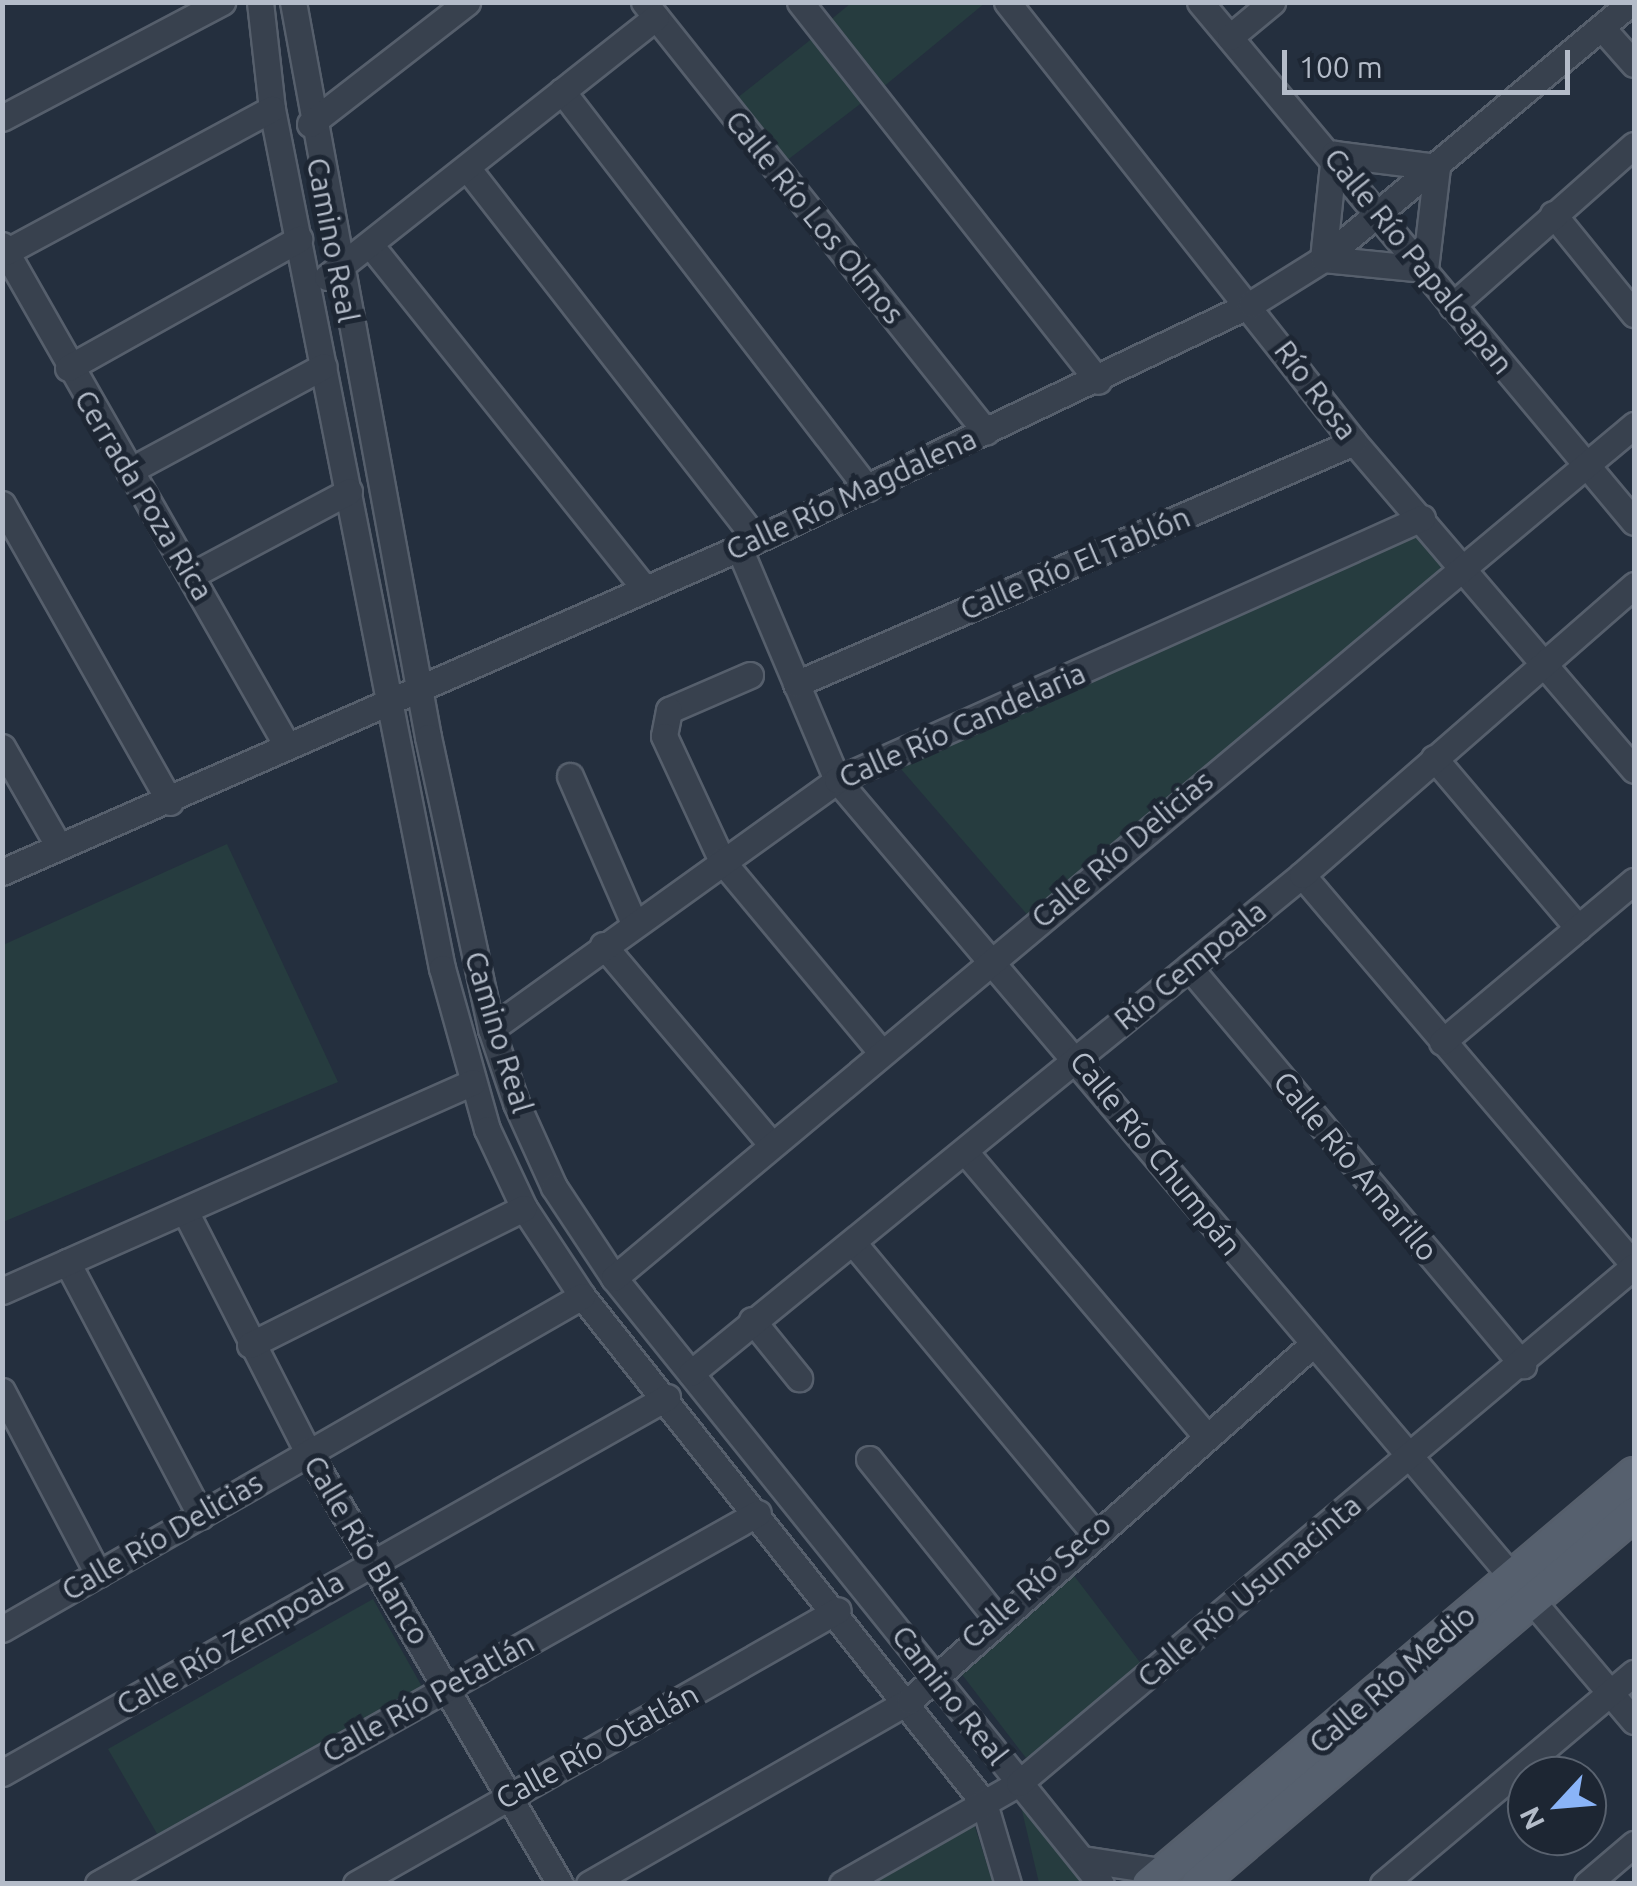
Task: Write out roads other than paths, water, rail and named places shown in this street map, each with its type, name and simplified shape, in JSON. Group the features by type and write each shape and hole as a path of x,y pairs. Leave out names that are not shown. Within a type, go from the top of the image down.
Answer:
{"main road":[{"name":"Calle Río Medio","path":"1198,1884 1522,1589 1634,1474"},
{"name":"Calle Río Medio","path":"1158,1878 1522,1589 1634,1514"}],"street":[{"path":"2,118 222,2"},
{"name":"Camino Real","path":"260,2 272,109 442,968 472,1082 524,1208 582,1296 778,1534 984,1803 1008,1884"},
{"name":"Camino Real","path":"292,2 310,124 491,1030 554,1187 614,1278 1101,1884"},
{"path":"310,124 467,2"},
{"path":"800,2 1098,381"},
{"name":"Río Rosa","path":"1007,2 1251,304 1354,442 1634,770"},
{"name":"Calle Río Papaloapan","path":"1200,2 1334,154 1452,306 1634,522"},
{"path":"1230,38 1272,2"},
{"name":"Calle Río Magdalena","path":"2,872 170,802 388,698 420,688 747,543 1098,381 1251,304 1324,260 1632,2"},
{"path":"309,292 468,169 562,91 650,10"},
{"name":"Calle Río Los Olmos","path":"650,10 986,432"},
{"path":"1602,28 1634,64"},
{"path":"562,91 867,488"},
{"path":"4,249 272,109"},
{"path":"1452,306 1634,146"},
{"path":"1334,154 1436,167 1425,269 1324,260 1334,154"},
{"name":"Calle Río Chumpán","path":"468,169 747,543 796,684 837,780 1077,1055 1313,1344 1634,1721"},
{"path":"1553,214 1625,285 1634,314"},
{"path":"68,368 299,238"},
{"path":"372,247 643,587"},
{"name":"Cerrada Poza Rica","path":"4,249 68,368 192,574 286,744"},
{"path":"129,471 324,366"},
{"name":"Calle Río Delicias","path":"614,1278 1459,566 1634,425"},
{"name":"Calle Río El Tablón","path":"796,684 1354,442"},
{"path":"192,574 349,491"},
{"path":"2,504 170,802"},
{"name":"Calle Río Candelaria","path":"491,1030 602,945 837,780 1422,518"},
{"name":"Río Cempoala","path":"691,1372 752,1320 854,1246 968,1154 1077,1055 1302,875 1634,585"},
{"path":"750,676 663,717 722,860 881,1052"},
{"path":"2,747 59,848"},
{"path":"1434,758 1578,928"},
{"path":"570,776 634,923"},
{"path":"1302,875 1634,1266"},
{"path":"1442,1042 1634,881"},
{"path":"602,945 771,1144"},
{"path":"442,968 476,961"},
{"name":"Calle Río Amarillo","path":"1190,968 1522,1365"},
{"path":"2,1291 472,1082"},
{"path":"968,1154 1205,1435"},
{"path":"250,1346 524,1208"},
{"name":"Calle Río Blanco","path":"185,1211 250,1346 307,1450 448,1685 560,1884"},
{"path":"854,1246 1093,1532"},
{"path":"67,1262 201,1516"},
{"name":"Calle Río Usumacinta","path":"842,1884 1019,1784 1522,1365 1634,1266"},
{"name":"Calle Río Delicias","path":"2,1629 201,1516 307,1450 582,1296"},
{"path":"752,1320 800,1378"},
{"name":"Calle Río Seco","path":"588,1884 909,1701 932,1671 1313,1344"},
{"path":"2,1392 98,1574"},
{"name":"Calle Río Zempoala","path":"2,1773 667,1397"},
{"path":"717,1462 746,1440"},
{"path":"870,1459 995,1616"},
{"path":"778,1534 804,1511"},
{"name":"Calle Río Petatlán","path":"98,1884 758,1513"},
{"name":"Calle Río Otatlán","path":"356,1884 838,1610"},
{"path":"1383,1884 1634,1673"},
{"path":"1591,1882 1634,1844"},
{"path":"1082,1859 1158,1878"}]}
